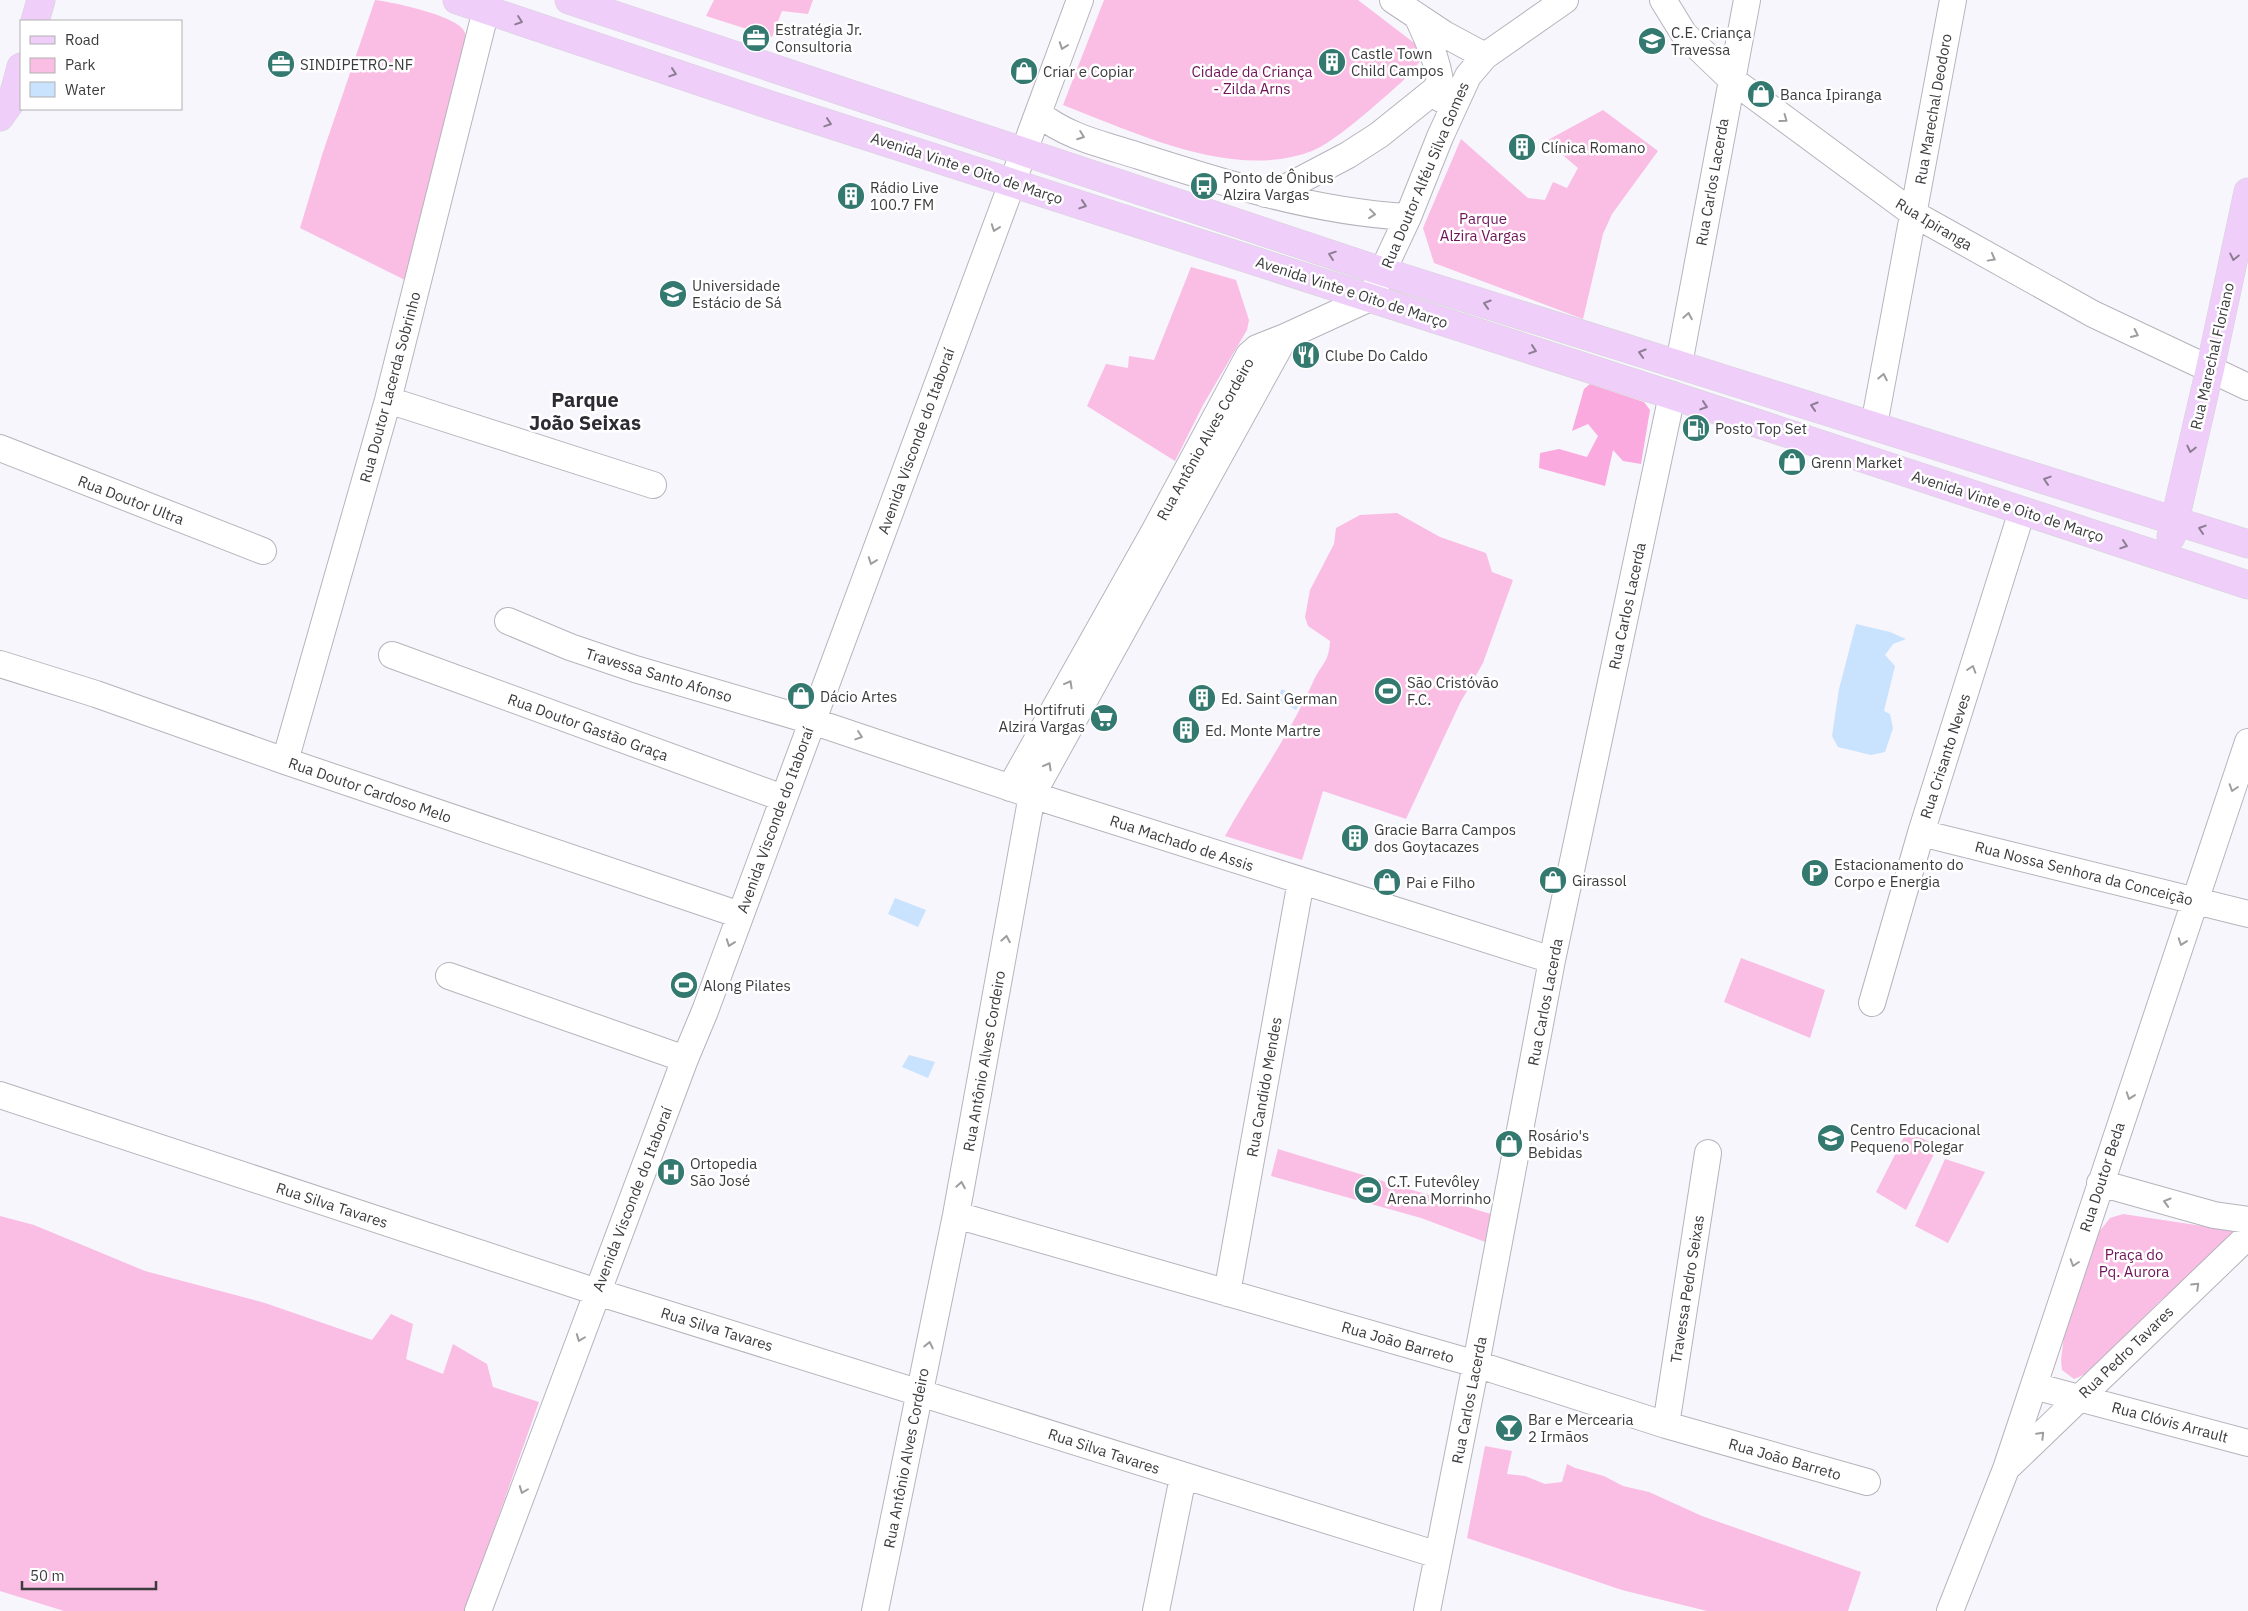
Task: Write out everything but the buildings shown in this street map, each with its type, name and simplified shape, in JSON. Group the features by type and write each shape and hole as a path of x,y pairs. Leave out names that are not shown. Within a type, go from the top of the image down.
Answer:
{"main road":[{"path":"35,20 41,0"},
{"name":"Avenida Vinte e Oito de Março","path":"456,0 656,68 1672,395 2248,585"},
{"name":"Avenida Vinte e Oito de Março","path":"569,0 1384,272 2248,544"},
{"path":"0,133 6,108 20,70"},
{"name":"Rua Marechal Floriano","path":"2165,558 2210,369 2248,192"}],"street":[{"name":"Avenida Visconde do Itaboraí","path":"478,1611 685,1059 705,1011 1080,0"},
{"path":"1393,0 1418,18 1486,56"},
{"name":"Rua Doutor Alféu Silva Gomes","path":"1370,298 1384,272 1440,137 1468,76 1486,56 1565,0"},
{"name":"Rua Ipiranga","path":"1663,0 1684,34 1731,79 1914,214 2093,314 2248,387"},
{"name":"Rua Carlos Lacerda","path":"1679,364 1731,79 1748,0"},
{"name":"Rua Marechal Deodoro","path":"1874,425 1954,0"},
{"name":"Rua Doutor Lacerda Sobrinho","path":"285,761 388,400 486,10"},
{"path":"1418,18 1432,48 1440,81 1440,137"},
{"path":"1265,194 1316,173 1379,135 1435,90 1440,81"},
{"path":"1038,113 1050,123 1078,136 1265,194 1345,211 1408,217"},
{"name":"Rua Antônio Alves Cordeiro","path":"875,1611 956,1215 1021,791 1164,536 1249,355 1257,348 1370,298"},
{"name":"Rua Carlos Lacerda","path":"1427,1611 1476,1364 1552,960 1672,395"},
{"path":"388,400 653,485"},
{"name":"Rua Doutor Ultra","path":"0,448 263,551"},
{"name":"Rua Crisanto Neves","path":"1872,1003 1920,832 2022,511"},
{"name":"Travessa Santo Afonso","path":"508,621 570,647 635,669 812,721"},
{"name":"Rua Doutor Gastão Graça","path":"392,655 783,798"},
{"name":"Rua Doutor Cardoso Melo","path":"0,664 96,694 285,761 740,915"},
{"name":"Rua Machado de Assis","path":"812,721 1021,791 1552,960"},
{"name":"Rua Doutor Beda","path":"1950,1611 2006,1469 2248,742"},
{"name":"Rua Nossa Senhora da Conceição","path":"1920,832 2248,914"},
{"name":"Rua Candido Mendes","path":"1227,1293 1301,881"},
{"path":"449,976 685,1059"},
{"name":"Rua Silva Tavares","path":"0,1096 597,1292 1438,1555"},
{"name":"Travessa Pedro Seixas","path":"1666,1425 1708,1153"},
{"path":"2100,1183 2214,1215 2248,1220"},
{"name":"Rua João Barreto","path":"956,1215 1476,1364 1666,1425 1867,1482"},
{"path":"2214,1215 2242,1242"},
{"name":"Rua Pedro Tavares","path":"2006,1469 2242,1242"},
{"name":"Rua Clóvis Arrault","path":"2034,1386 2248,1443"},
{"path":"1156,1611 1183,1476"}],"green space":[{"path":"375,0 424,11 452,21 461,27 466,35 465,53 407,281 300,228 323,152"},
{"path":"714,0 813,0 808,14 782,11 772,37 706,16"},
{"name":"Cidade da Criança - Zilda Arns","path":"1104,0 1358,0 1426,52 1415,68 1371,109 1335,138 1312,151 1282,159 1250,160 1218,157 1153,140 1063,105"},
{"name":"Parque Alzira Vargas","path":"1603,110 1658,151 1612,214 1603,234 1583,319 1434,263 1423,228 1461,139 1528,198 1545,200 1553,182 1567,188 1578,168 1546,141"},
{"path":"1191,267 1236,280 1249,320 1247,330 1203,405 1175,461 1087,406 1106,364 1128,368 1129,356 1154,360"},
{"name":"São Cristóvão F.C.","path":"1397,513 1440,537 1486,553 1492,572 1513,580 1483,663 1460,703 1406,819 1323,791 1302,860 1225,836 1293,722 1328,654 1330,641 1308,626 1305,617 1310,590 1334,544 1336,528 1360,515"},
{"path":"1741,958 1825,990 1810,1038 1724,1002"},
{"path":"1907,1131 1938,1146 1906,1210 1876,1192"},
{"name":"C.T. Futevôley Arena Morrinho","path":"1278,1149 1494,1215 1488,1243 1421,1218 1271,1176"},
{"path":"1945,1159 1985,1172 1948,1243 1915,1226"},
{"name":"Praça do Pq. Aurora","path":"2123,1214 2229,1230 2246,1230 2161,1300 2088,1373 2074,1379 2062,1370 2061,1360 2065,1328 2099,1232 2110,1218"},
{"path":"0,1216 34,1225 145,1271 265,1303 372,1340 391,1314 413,1324 406,1359 443,1374 453,1344 487,1364 493,1387 539,1402 465,1611 64,1611 0,1591"},
{"path":"1485,1446 1512,1451 1507,1474 1525,1476 1545,1484 1562,1482 1567,1464 1604,1476 1623,1486 1649,1492 1702,1516 1861,1572 1848,1611 1707,1611 1622,1590 1467,1538"}],"shaded area":[{"path":"1590,384 1644,402 1650,410 1641,464 1623,461 1613,450 1605,486 1539,468 1540,453 1559,449 1587,457 1598,436 1588,424 1572,431 1584,389"}],"water":[{"path":"1856,624 1890,632 1906,639 1893,644 1885,655 1895,666 1884,711 1890,714 1893,728 1885,752 1871,755 1838,747 1832,736 1839,689"},
{"path":"1282,689 1302,699 1296,710 1276,699"},
{"path":"895,898 926,910 918,927 888,914"},
{"path":"909,1055 935,1062 928,1078 902,1067"}],"place":[{"name":"Estratégia Jr. Consultoria","path":"756,38"},
{"name":"C.E. Criança Travessa","path":"1652,41"},
{"name":"Castle Town Child Campos","path":"1332,62"},
{"name":"SINDIPETRO-NF","path":"281,64"},
{"name":"Criar e Copiar","path":"1024,71"},
{"name":"Banca Ipiranga","path":"1761,94"},
{"name":"Clínica Romano","path":"1522,147"},
{"name":"Ponto de Ônibus Alzira Vargas","path":"1204,186"},
{"name":"Rádio Live 100.7 FM","path":"851,196"},
{"name":"Universidade Estácio de Sá","path":"673,294"},
{"name":"Clube Do Caldo","path":"1306,355"},
{"name":"Posto Top Set","path":"1696,428"},
{"name":"Grenn Market","path":"1792,462"},
{"name":"São Cristóvão F.C.","path":"1388,691"},
{"name":"Dácio Artes","path":"801,696"},
{"name":"Ed. Saint German","path":"1202,698"},
{"name":"Hortifruti Alzira Vargas","path":"1104,718"},
{"name":"Ed. Monte Martre","path":"1186,730"},
{"name":"Gracie Barra Campos dos Goytacazes","path":"1355,838"},
{"name":"Estacionamento do Corpo e Energia","path":"1815,873"},
{"name":"Girassol","path":"1553,880"},
{"name":"Pai e Filho","path":"1387,882"},
{"name":"Along Pilates","path":"684,985"},
{"name":"Centro Educacional Pequeno Polegar","path":"1831,1138"},
{"name":"Rosário's Bebidas","path":"1509,1144"},
{"name":"Ortopedia São José","path":"671,1172"},
{"name":"C.T. Futevôley Arena Morrinho","path":"1368,1190"},
{"name":"Bar e Mercearia 2 Irmãos","path":"1509,1428"}],"district":[{"name":"Parque João Seixas","path":"585,410"}]}
